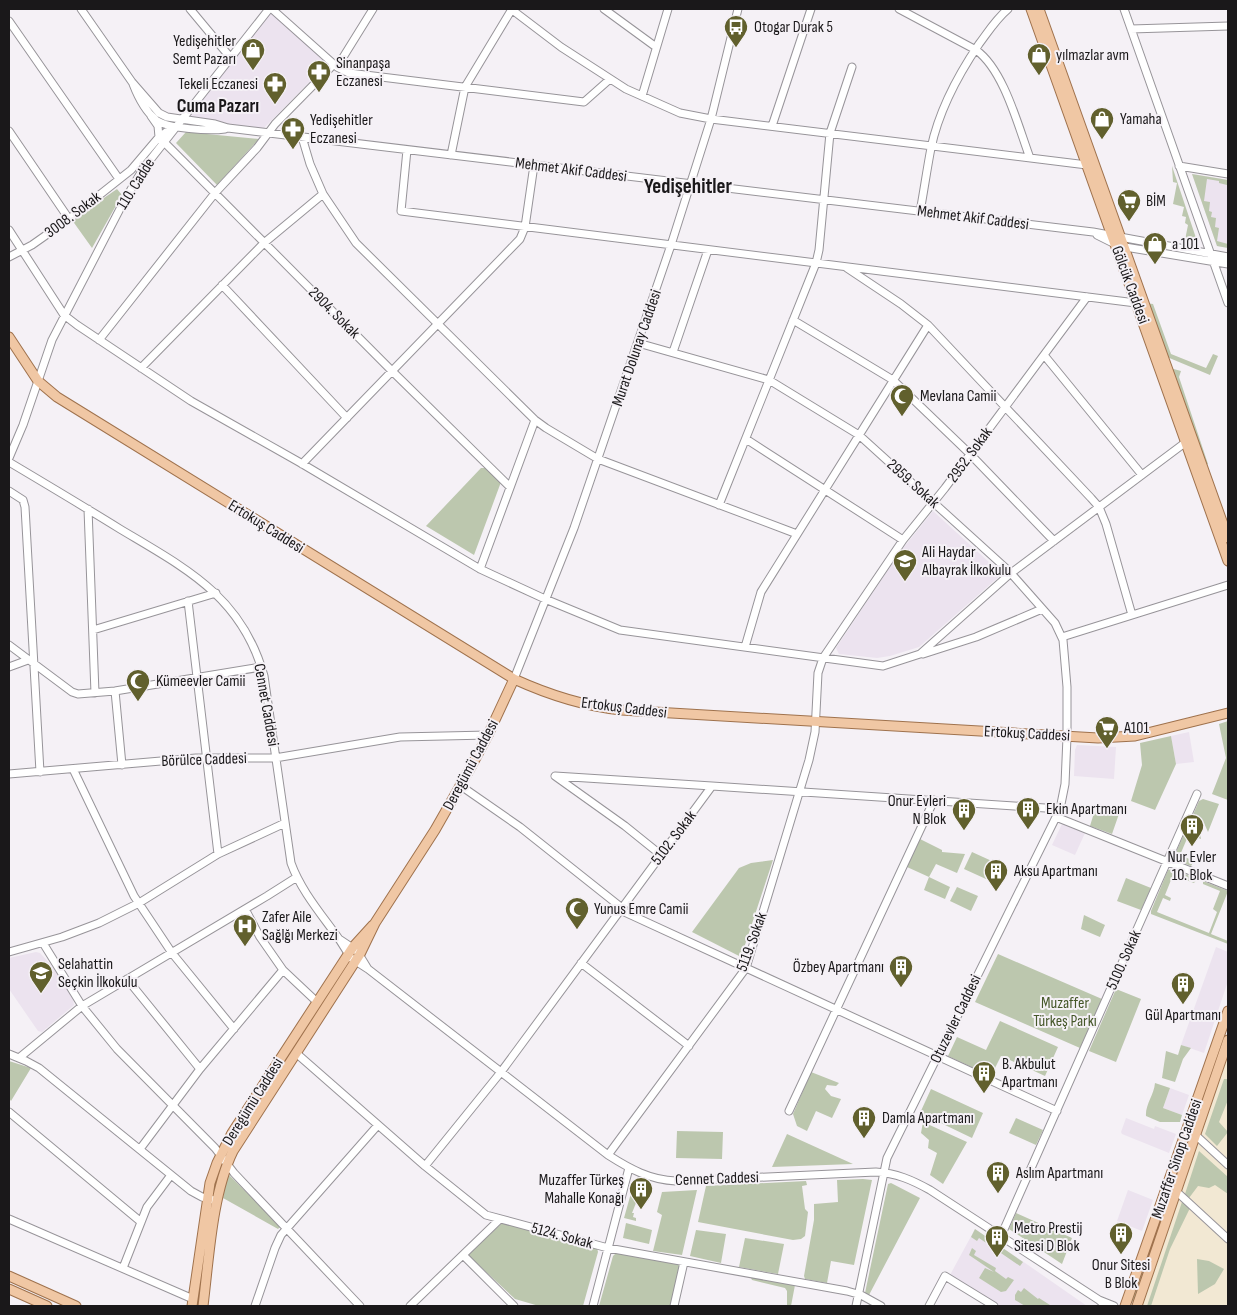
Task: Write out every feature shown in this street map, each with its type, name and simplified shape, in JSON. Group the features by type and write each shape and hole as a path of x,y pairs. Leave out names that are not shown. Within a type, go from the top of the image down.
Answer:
{"main road":[{"name":"Gölcük Caddesi","path":"1031,9 1087,165 1118,241 1136,303 1228,561"},
{"name":"Gölcük Caddesi","path":"1039,9 1118,241 1228,538"},
{"name":"Ertokuş Caddesi","path":"9,337 38,381 65,402 514,679 560,698 604,708 1067,737 1125,738 1228,713"},
{"name":"Deregümü Caddesi","path":"203,1306 217,1201 227,1165 241,1138 357,958 375,924 461,786 488,735 514,679"},
{"name":"Deregümü Caddesi","path":"192,1303 207,1198 220,1155 232,1133 350,950 375,924"},
{"name":"Muzaffer Sinop Caddesi","path":"1125,1306 1228,1011"},
{"name":"Muzaffer Sinop Caddesi","path":"1136,1306 1226,1053 1228,1040"},
{"path":"9,1276 76,1306"},
{"path":"9,1289 47,1306"}],"street":[{"name":"Mehmet Akif Caddesi","path":"80,9 132,82 159,113 167,117 268,133 1092,232 1118,241 1228,264"},
{"name":"110. Cadde","path":"9,460 45,358 64,315 126,197 162,140 176,126 269,9"},
{"path":"272,9 336,66 349,73 584,102 610,79"},
{"path":"100,340 215,194 268,133 336,66 373,9"},
{"path":"451,155 465,87 512,9 561,47 610,79 680,113 711,119 1087,165"},
{"path":"604,9 656,47"},
{"path":"642,96 668,9"},
{"path":"772,126 811,9"},
{"path":"899,9 976,50 991,65 1000,81 1030,158"},
{"path":"920,212 932,146 950,92 976,50 1008,9"},
{"path":"1124,9 1228,303"},
{"path":"193,10 230,57"},
{"name":"Murat Dolunay Caddesi","path":"514,679 574,528 671,245 711,119 736,10"},
{"path":"9,21 119,179"},
{"path":"1131,29 1228,26"},
{"path":"719,505 816,263 830,133 852,67"},
{"name":"Mehmet Akif Caddesi","path":"132,82 141,101 152,116 162,124 205,130 228,128"},
{"path":"152,116 158,126 162,140"},
{"path":"9,131 69,219"},
{"path":"302,137 310,164 323,194 356,243 535,420 598,459 797,534"},
{"name":"3008. Sokak","path":"9,257 23,251 69,219 119,179 162,140"},
{"name":"2904. Sokak","path":"162,140 392,372 510,487"},
{"path":"407,150 401,211 1136,303"},
{"path":"302,464 517,242 525,227 534,165"},
{"path":"1179,166 1228,174"},
{"path":"141,368 264,243 323,194"},
{"path":"9,230 64,315 141,368 190,400 480,569 545,600 620,630 883,666 976,638 1042,608"},
{"name":"Mehmet Akif Caddesi","path":"1118,241 1228,256"},
{"path":"673,352 708,250"},
{"path":"844,267 874,285 928,325 1092,498 1099,507 1106,524 1132,615"},
{"path":"222,285 347,418"},
{"name":"2952. Sokak","path":"816,722 818,673 823,658 903,540 934,502 1087,297"},
{"path":"793,320 893,380 970,454 1054,541"},
{"path":"745,647 761,592 928,325"},
{"name":"2959. Sokak","path":"638,343 769,380 859,435 934,502 1011,573 1055,623 1062,637 1067,687 1067,737"},
{"path":"1044,355 1142,475"},
{"path":"480,569 535,420"},
{"path":"746,439 903,540"},
{"path":"920,654 1011,573 1186,442"},
{"name":"Cennet Caddesi","path":"9,460 187,570 216,593 228,606 249,638 261,667 266,689 291,863 297,876 339,940 368,969 608,1155 650,1178 667,1180 883,1172 896,1174 916,1182 1106,1306"},
{"path":"9,491 22,500 25,507 31,662 40,772"},
{"path":"88,510 95,693"},
{"path":"1062,637 1228,585"},
{"path":"93,630 216,593"},
{"path":"188,601 218,854"},
{"path":"9,645 72,692 80,694 115,691 261,667"},
{"path":"9,667 31,662"},
{"path":"115,691 122,765"},
{"name":"5119. Sokak","path":"608,1155 746,968 811,750 816,722"},
{"name":"Börülce Caddesi","path":"9,774 206,758 275,758 400,737 488,735"},
{"name":"Otuzevler Caddesi","path":"856,1306 883,1172 891,1149 1060,809 1065,784 1067,737"},
{"path":"73,769 139,903 172,953 234,1029"},
{"path":"661,855 625,826 555,776 1060,809"},
{"path":"461,786 520,827 621,909 1056,1111"},
{"name":"5102. Sokak","path":"425,1166 501,1072 712,786"},
{"name":"5100. Sokak","path":"1001,1236 1197,794"},
{"path":"789,1111 934,800"},
{"path":"1056,817 1228,886"},
{"path":"9,952 79,931 139,903 218,854 285,822"},
{"path":"19,1058 82,1006 245,910 297,876"},
{"path":"245,910 267,949 283,970 317,1002"},
{"path":"43,943 82,1006 117,1049 220,1155 227,1165 360,1306"},
{"path":"581,964 689,1046"},
{"path":"140,1150 200,1069 283,970"},
{"path":"127,980 200,1069"},
{"path":"1216,1047 1226,1053"},
{"name":"5124. Sokak","path":"296,1052 425,1166 482,1213 608,1248 847,1291 858,1294 881,1306"},
{"path":"9,1054 39,1068 196,1194 217,1201"},
{"path":"9,1112 141,1222"},
{"path":"255,1306 275,1248 286,1228 378,1125"},
{"path":"1188,1128 1228,1166"},
{"path":"593,1306 629,1168"},
{"path":"123,1268 148,1207 171,1175"},
{"path":"1177,1192 1228,1239"},
{"path":"9,1219 123,1268 192,1303"},
{"path":"410,1306 500,1219"},
{"path":"462,1255 514,1306"},
{"path":"674,1306 684,1262"},
{"path":"929,1306 945,1276 994,1306"},
{"name":"Cennet Caddesi","path":"1099,1300 1114,1306"}],"shaded area":[{"path":"271,12 328,63 264,128 228,125 188,116"},
{"path":"1192,174 1228,180 1228,248 1217,246"},
{"path":"933,511 1002,574 919,647 877,658 839,654 836,648 900,552"},
{"path":"1189,732 1194,762 1176,764 1171,736"},
{"path":"1077,745 1116,747 1114,779 1074,776 1075,750"},
{"path":"1062,824 1085,833 1075,855 1052,845"},
{"path":"1216,947 1228,952 1228,981 1204,1053 1181,1045"},
{"name":"Selahattin Seçkin İlkokulu","path":"36,952 40,953 52,966 73,999 74,1005 42,1032 38,1031 9,989 9,958"},
{"path":"1228,1056 1228,1306 1142,1306 1179,1199"},
{"path":"1170,1088 1189,1095 1182,1115 1163,1108"},
{"path":"1126,1118 1154,1129 1155,1126 1176,1134 1169,1153 1122,1134"},
{"path":"1128,1190 1153,1200 1142,1231 1117,1221"},
{"path":"975,1229 1087,1306 1000,1306 950,1275"}],"green space":[{"path":"186,132 259,139 217,185 176,143"},
{"path":"1172,166 1196,238 1194,241 1185,240 1188,225 1185,223 1186,217 1182,216 1184,207 1173,204 1177,183 1173,182"},
{"path":"1192,174 1228,180 1227,185 1219,183 1219,181 1207,179 1204,201 1210,202 1209,211 1212,212 1211,217 1216,218 1215,227 1219,228 1217,241 1228,244 1228,248 1217,246"},
{"path":"117,189 122,195 92,248 72,220"},
{"path":"1146,303 1153,304 1171,354 1206,368 1213,354 1218,356 1210,375 1167,357"},
{"path":"1170,368 1181,371 1179,377 1208,464 1204,466"},
{"path":"481,468 487,468 501,482 474,555 426,526"},
{"path":"1228,721 1228,800 1212,794 1226,758 1219,724"},
{"path":"1171,736 1176,764 1155,810 1131,801 1142,765 1140,743"},
{"path":"1203,799 1219,804 1208,832 1204,823 1192,817 1199,801"},
{"path":"1097,803 1120,811 1112,834 1090,826"},
{"path":"1188,825 1199,830 1201,839 1189,834 1180,855 1194,861 1191,866 1173,859"},
{"path":"920,839 942,850 942,852 965,854 957,873 936,864 929,877 907,867"},
{"path":"972,852 994,862 986,879 964,869"},
{"path":"773,860 741,957 692,932 739,868 751,863"},
{"path":"1173,869 1197,879 1194,883 1173,875 1165,895 1171,898 1170,901 1163,898 1157,912 1209,933 1217,912 1213,909 1220,891 1203,884 1203,881 1228,891 1211,934 1228,941 1228,944 1151,914 1168,870"},
{"path":"929,877 950,887 945,899 924,890"},
{"path":"1126,878 1151,888 1141,910 1117,901"},
{"path":"957,887 978,896 971,911 950,901"},
{"path":"1084,915 1105,925 1100,937 1081,929"},
{"name":"Muzaffer Türkeş Parkı","path":"998,954 1102,999 1080,1048 975,1002"},
{"path":"1116,989 1141,999 1116,1062 1089,1051"},
{"path":"1000,1021 1058,1047 1045,1076 1001,1056 991,1076 948,1056 957,1037 986,1050"},
{"path":"1181,1045 1191,1048 1183,1059 1175,1082 1162,1078 1166,1051 1178,1055"},
{"path":"9,1061 31,1068 11,1101 9,1098"},
{"path":"811,1072 839,1083 836,1086 827,1085 825,1089 831,1096 841,1099 832,1118 816,1111 807,1131 797,1126 793,1114"},
{"path":"1224,1079 1228,1079 1228,1100 1219,1122 1228,1132 1217,1146 1205,1134"},
{"path":"1155,1083 1170,1088 1163,1108 1182,1115 1180,1122 1160,1122 1146,1116"},
{"path":"931,1089 983,1113 972,1138 920,1113"},
{"path":"1016,1118 1043,1130 1036,1145 1009,1133"},
{"path":"923,1122 967,1142 943,1184 930,1175 937,1153 928,1148 929,1140 921,1133"},
{"path":"677,1131 723,1132 722,1159 676,1158"},
{"path":"787,1134 853,1164 772,1167"},
{"path":"1185,1145 1189,1146 1134,1302 1131,1301"},
{"path":"1199,1151 1228,1177 1228,1194 1215,1185 1209,1188 1198,1186 1189,1198 1185,1194"},
{"path":"229,1175 281,1226 278,1229 223,1198 226,1180"},
{"path":"837,1180 872,1180 854,1265 831,1261 827,1283 805,1279 814,1220 814,1204 838,1202"},
{"path":"806,1181 807,1185 802,1186 805,1209 808,1212 805,1236 801,1239 793,1240 698,1222 706,1186"},
{"path":"891,1183 920,1198 869,1295 865,1293 888,1184"},
{"path":"697,1190 682,1255 653,1251 662,1215 657,1212 662,1192"},
{"path":"649,1192 649,1200 641,1201 640,1204 636,1203 632,1213 634,1213 633,1217 636,1218 636,1221 624,1218 631,1193"},
{"path":"1182,1202 1190,1208 1170,1249 1151,1306 1147,1306"},
{"path":"1016,1213 1072,1238 1062,1264 1009,1229"},
{"path":"502,1223 597,1248 598,1252 583,1306 539,1306 515,1299 468,1255"},
{"path":"626,1223 652,1230 649,1244 623,1238"},
{"path":"975,1229 1023,1262 1020,1266 979,1238 977,1241 971,1237"},
{"path":"696,1230 726,1234 721,1263 690,1256"},
{"path":"745,1238 784,1244 778,1274 739,1267"},
{"path":"972,1248 976,1251 974,1255 996,1268 995,1271 1006,1279 1008,1277 1014,1280 1006,1291 1001,1292 979,1278 985,1268 994,1272 969,1255"},
{"path":"616,1253 680,1264 671,1306 599,1306 613,1256"},
{"path":"1197,1259 1209,1261 1224,1269 1215,1284 1198,1294"},
{"path":"750,1276 795,1285 791,1306 787,1305 787,1291 785,1288 752,1280"},
{"path":"1024,1288 1038,1299 1050,1305 1025,1306 1015,1300 1018,1290 1021,1292"}],"place":[{"name":"Otogar Durak 5","path":"736,48"},
{"name":"Yedişehitler Semt Pazarı","path":"253,71"},
{"name":"yılmazlar avm","path":"1039,76"},
{"name":"Sinanpaşa Eczanesi","path":"319,93"},
{"name":"Tekeli Eczanesi","path":"275,105"},
{"name":"Yamaha","path":"1102,140"},
{"name":"Yedişehitler Eczanesi","path":"293,150"},
{"name":"BİM","path":"1129,222"},
{"name":"a 101","path":"1155,265"},
{"name":"Mevlana Camii","path":"902,417"},
{"name":"Ali Haydar Albayrak İlkokulu","path":"905,582"},
{"name":"Kümeevler Camii","path":"138,702"},
{"name":"A101","path":"1107,749"},
{"name":"Ekin Apartmanı","path":"1028,830"},
{"name":"Onur Evleri N Blok","path":"964,831"},
{"name":"Nur Evler 10. Blok","path":"1192,847"},
{"name":"Aksu Apartmanı","path":"996,892"},
{"name":"Yunus Emre Camii","path":"577,930"},
{"name":"Zafer Aile Sağlğı Merkezi","path":"245,947"},
{"name":"Özbey Apartmanı","path":"901,988"},
{"name":"Selahattin Seçkin İlkokulu","path":"41,994"},
{"name":"Gül Apartmanı","path":"1183,1005"},
{"name":"B. Akbulut Apartmanı","path":"984,1094"},
{"name":"Damla Apartmanı","path":"864,1139"},
{"name":"Aslım Apartmanı","path":"998,1194"},
{"name":"Muzaffer Türkeş Mahalle Konağı","path":"641,1210"},
{"name":"Onur Sitesi B Blok","path":"1121,1255"},
{"name":"Metro Prestij Sitesi D Blok","path":"997,1258"}],"district":[{"name":"Cuma Pazarı","path":"218,106"},
{"name":"Yedişehitler","path":"688,186"}]}
